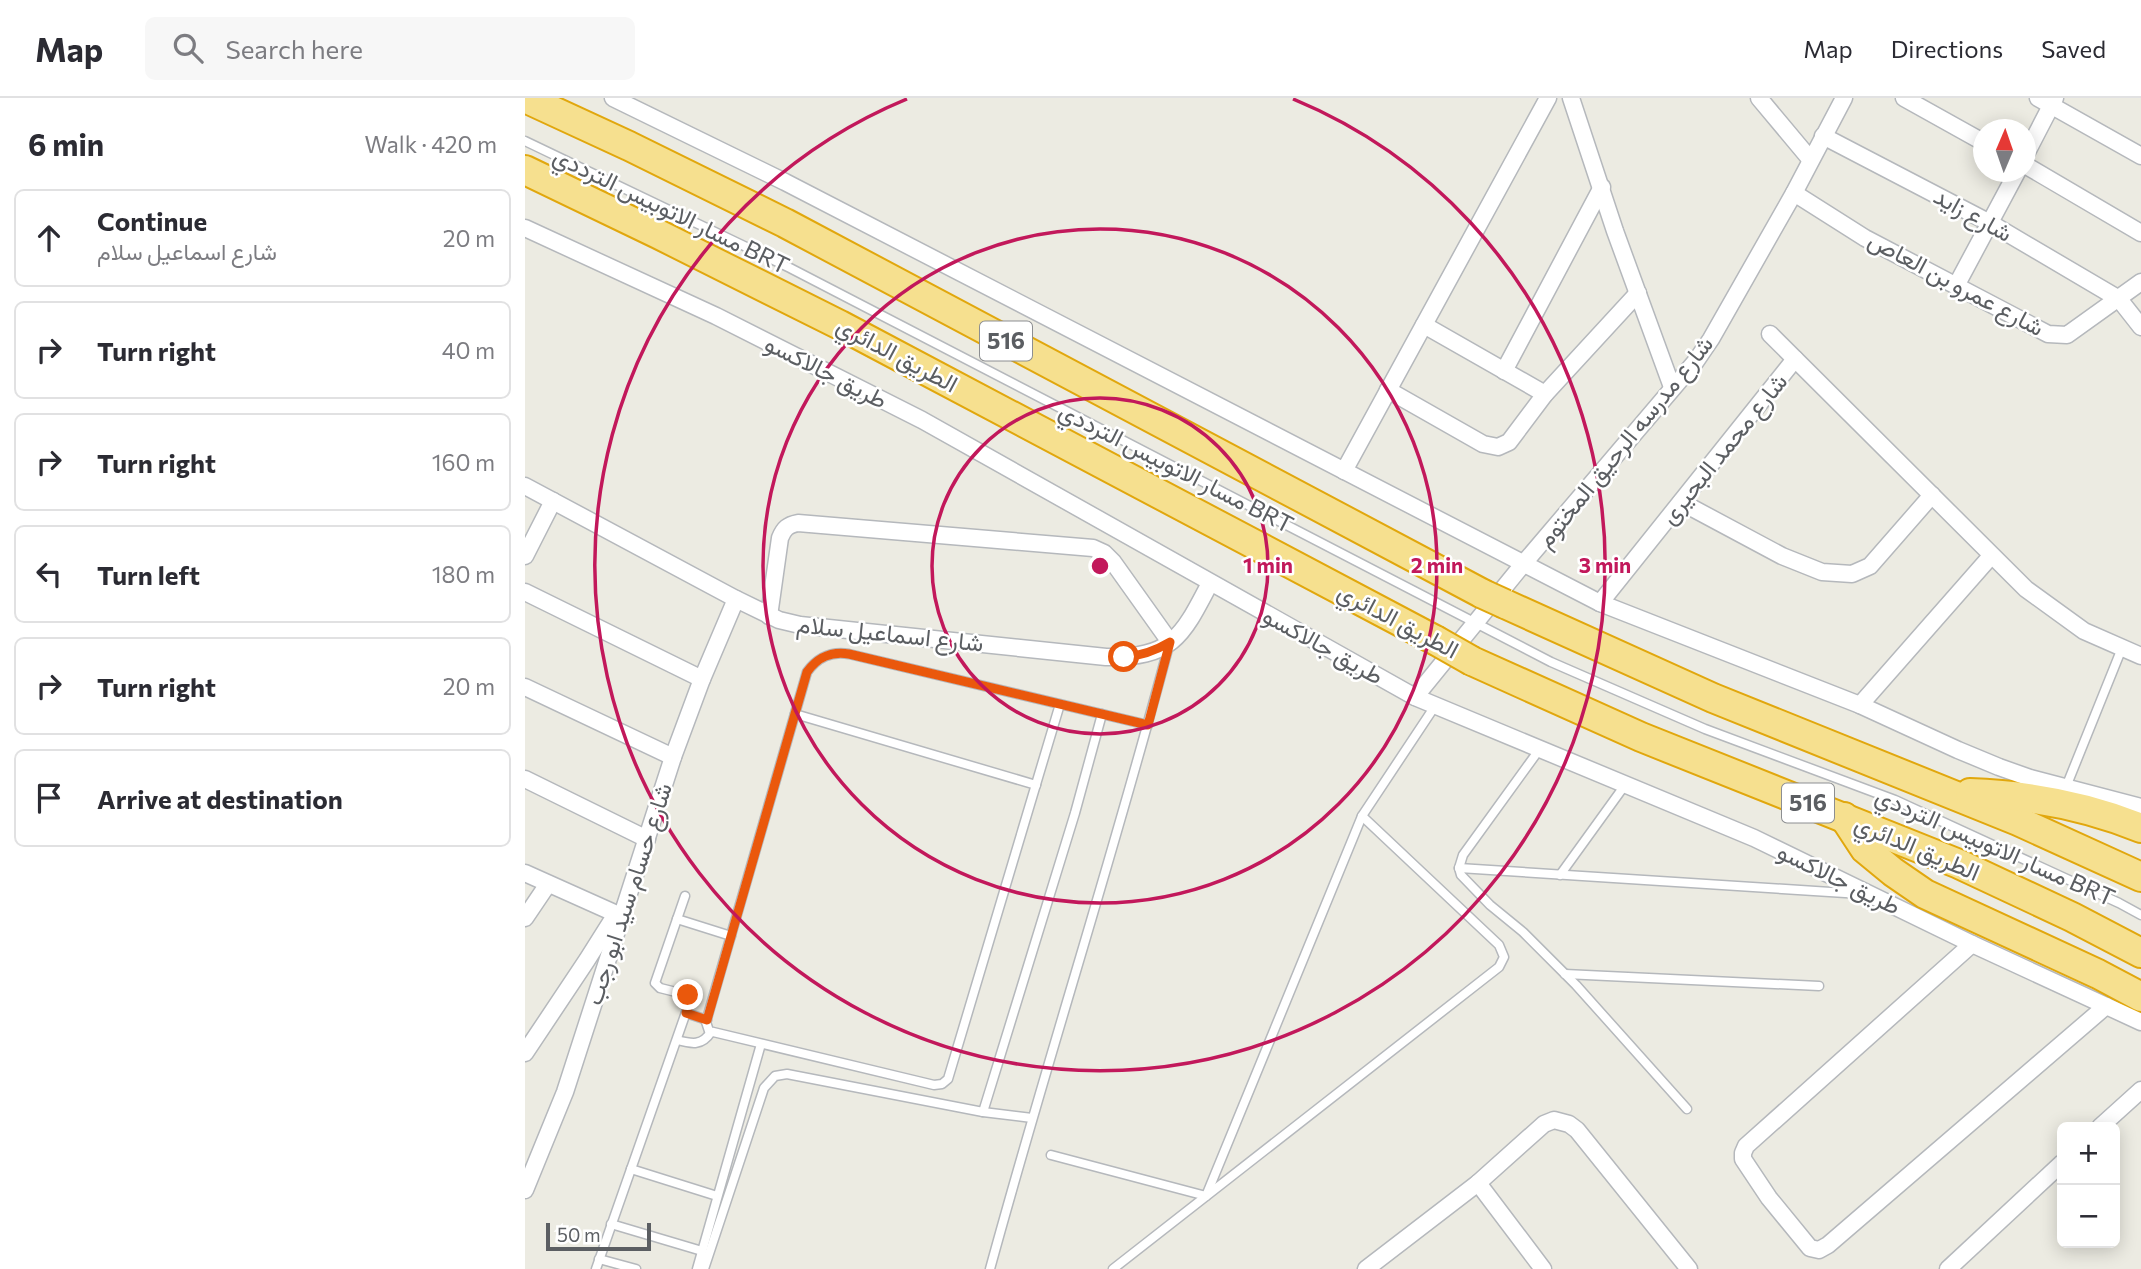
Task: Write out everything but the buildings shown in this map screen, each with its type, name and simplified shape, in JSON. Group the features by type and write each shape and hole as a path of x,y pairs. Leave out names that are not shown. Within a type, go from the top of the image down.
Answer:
{"highway":[{"name":"516","path":"525,98 785,223 1494,599 1713,698 1949,792 2141,877"},
{"name":"الطريق الدائري","path":"525,170 840,325 1472,661 1641,737 1902,839 2004,884 2141,953"},
{"path":"1949,792 2002,794 2045,801 2103,813 2141,828"},
{"path":"1844,817 1865,849 1925,894 2098,974 2141,997"}],"street":[{"path":"613,98 785,182 1600,603 1860,705 1958,750 2020,774 2141,807"},
{"path":"1344,471 1548,98"},
{"path":"1571,98 1672,387"},
{"path":"1759,98 1810,159"},
{"name":"شارع مدرسه الرحيق المختوم","path":"1415,697 1711,339 1794,193 1844,98"},
{"path":"1904,98 1973,136"},
{"path":"2036,129 2048,100 2141,156"},
{"name":"شارع زايد","path":"1823,136 1990,223 2119,299"},
{"path":"2036,171 2141,233"},
{"path":"1956,286 2012,182"},
{"path":"1504,371 1602,187"},
{"name":"شارع عمرو بن العاص","path":"1794,193 1865,238 2048,334 2067,335 2119,299"},
{"name":"طريق جالاكسو","path":"525,228 716,316 910,414 1415,697 1754,838 1972,944 2141,1021"},
{"path":"2141,282 2119,299 2141,327"},
{"path":"1388,390 1483,444 1498,447 1509,442 1545,394 1638,293"},
{"path":"1424,324 1545,394"},
{"path":"1770,334 2025,589 2084,631 2141,656"},
{"name":"شارع محمد البحيرى","path":"1600,603 1795,359"},
{"name":"شارع اسماعيل سلام","path":"525,486 769,616 800,625 1106,657 1140,656 1156,651 1170,642 1188,625 1210,583"},
{"path":"1681,502 1782,556 1822,572 1852,575 1870,566 1932,495"},
{"path":"525,556 553,501"},
{"path":"769,616 783,530 790,524 798,523 1093,548 1104,553 1113,562 1170,642"},
{"path":"1860,705 1991,556"},
{"path":"525,592 702,679"},
{"name":"شارع حسام سيد ابو رجب","path":"525,1190 565,1093 618,915 647,839 673,757 736,599"},
{"path":"525,687 673,757"},
{"path":"525,779 647,839"},
{"path":"525,873 618,915 525,1053"},
{"path":"525,918 548,884"},
{"path":"1972,944 1746,1146 1743,1159 1769,1199 1810,1248 1819,1250 1828,1245 2106,1006"},
{"path":"2106,1122 2141,1090"},
{"path":"1366,1269 1478,1184 1549,1121 1564,1121 1577,1130 1689,1269"},
{"path":"1948,1269 2057,1168"},
{"path":"1478,1184 1543,1269"}],"lane":[{"name":"مسار الاتوبيس الترددي BRT","path":"525,141 790,268 1551,662 1705,729 1895,800 2141,915"},
{"path":"991,1269 1031,1118 1148,725 1170,642"},
{"path":"2066,787 2122,648"},
{"path":"1060,704 949,1079 942,1084 934,1084 711,1032 706,1028 807,672 826,655 841,653 1103,714 1148,725"},
{"path":"1206,1196 1362,816 1436,706"},
{"path":"795,714 1036,785"},
{"path":"983,1112 1103,714"},
{"path":"1539,750 1463,855 1459,868 1461,875 1565,974 1687,1108"},
{"path":"1560,875 1625,785"},
{"path":"1114,1269 1499,967 1504,957 1499,946 1362,816"},
{"path":"1459,868 1874,895"},
{"path":"596,1269 690,1001 688,995 660,988 656,983 685,896"},
{"path":"677,919 731,936"},
{"path":"1565,974 1819,986"},
{"path":"686,1013 707,1020"},
{"path":"677,1040 696,1044 705,1040 711,1032"},
{"path":"697,1269 761,1044"},
{"path":"705,1269 764,1087 775,1076 787,1074 983,1112 1031,1118"},
{"path":"1051,1155 1206,1196"},
{"path":"631,1169 717,1196"},
{"path":"611,1224 702,1251"},
{"path":"599,1259 636,1269"}],"route":[{"path":"688,995 690,1001 686,1013 707,1020 807,672 819,659 833,653 849,654 1148,725 1170,642 1156,651 1124,657"}]}
